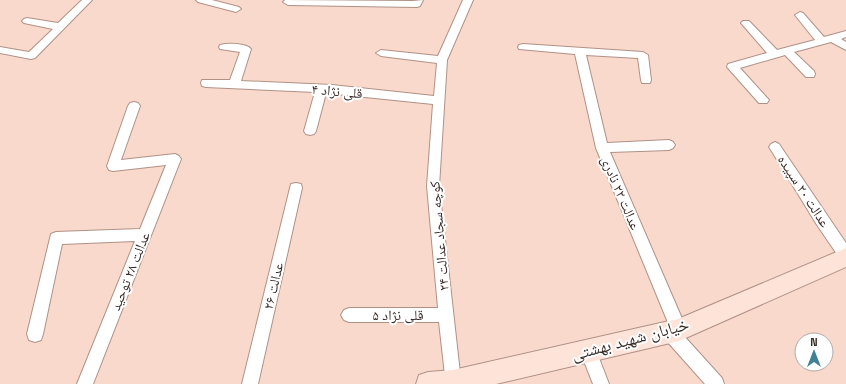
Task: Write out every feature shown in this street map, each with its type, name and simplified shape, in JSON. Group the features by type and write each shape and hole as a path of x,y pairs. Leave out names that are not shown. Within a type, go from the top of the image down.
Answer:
{"main road":[{"name":"خیابان شهید بهشتی","path":"428,384 483,380 588,351 674,331 846,256"}],"street":[{"path":"0,50 31,56 87,0"},
{"path":"201,0 236,9"},
{"path":"288,2 417,4 418,0"},
{"name":"کوچه سجاد عدالت ۲۴","path":"453,382 433,186 442,60 468,0"},
{"path":"800,15 822,41"},
{"path":"27,22 60,27"},
{"path":"746,23 775,55"},
{"path":"763,100 732,67 846,34"},
{"path":"833,38 846,48"},
{"path":"224,47 246,49 234,85"},
{"path":"523,47 643,55 646,80"},
{"name":"عدالت ۲۲ نادری","path":"580,51 602,148 674,331 716,384"},
{"path":"787,51 810,74"},
{"path":"381,53 442,60"},
{"name":"قلی نژاد ۴","path":"206,83 321,89 439,101"},
{"path":"310,131 321,89"},
{"name":"عدالت ۲۸ توحید","path":"85,384 175,158 113,166 134,106"},
{"path":"602,148 669,145"},
{"name":"عدالت ۲۰ سپیده","path":"775,147 846,256"},
{"name":"عدالت ۲۶","path":"250,384 296,188"},
{"path":"35,334 56,238 144,236"},
{"name":"قلی نژاد ۵","path":"349,315 446,315"},
{"path":"588,351 601,384"}]}
